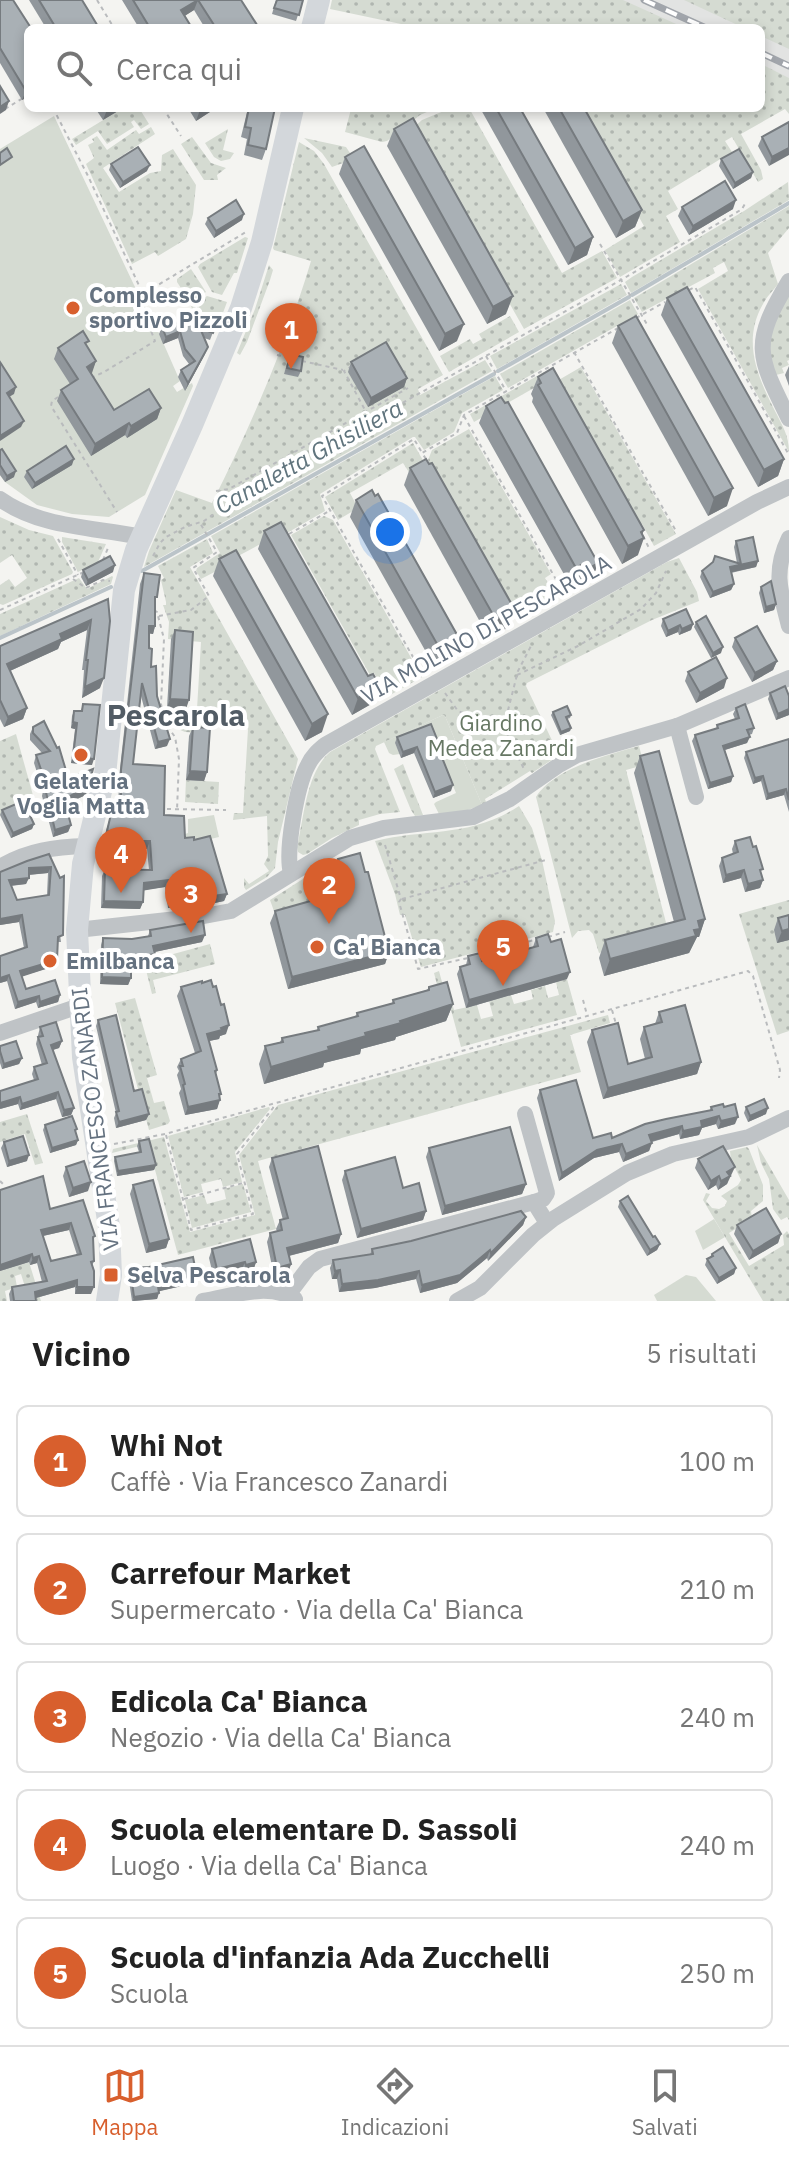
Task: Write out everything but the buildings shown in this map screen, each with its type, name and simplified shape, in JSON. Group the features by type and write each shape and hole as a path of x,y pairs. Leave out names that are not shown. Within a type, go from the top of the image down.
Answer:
{"main road":[{"path":"313,24 319,0"},
{"name":"VIA FRANCESCO ZANARDI","path":"107,1301 111,1275 109,1227 85,1072 77,930 87,846 105,775 127,577 141,537 241,308 262,242 292,112"}],"street":[{"path":"789,281 767,321 763,347 767,373 789,419"},
{"name":"VIA MOLINO DI PESCAROLA","path":"291,873 289,843 304,774 312,758 325,745 748,507 789,487"},
{"path":"0,499 27,514 51,522 141,537"},
{"path":"789,538 779,572 789,626"},
{"path":"77,930 235,909 340,843 364,832 455,821 478,815 510,799 577,755 677,726 789,678"},
{"path":"677,726 696,797"},
{"path":"0,867 34,851 87,846"},
{"path":"0,1033 79,1006"},
{"path":"203,1301 264,1290 293,1298 309,1267 320,1259 543,1199 547,1193 525,1114"},
{"path":"457,1301 480,1288 547,1223 616,1179 650,1162 682,1151 743,1139 789,1118"},
{"path":"534,1202 547,1223"}],"path":[{"path":"97,0 112,24"},
{"path":"0,112 24,97"},
{"path":"55,112 143,294"},
{"path":"166,112 181,136"},
{"path":"149,559 166,537 200,523 251,488 621,280 742,209 746,202"},
{"path":"86,380 155,341 139,301 143,294 246,232 251,233"},
{"path":"600,244 648,326"},
{"path":"681,294 695,287 789,455"},
{"path":"422,453 457,433 464,415 668,301"},
{"path":"574,352 679,535"},
{"path":"277,355 344,371 357,363"},
{"path":"486,355 506,391"},
{"path":"344,371 366,411"},
{"path":"216,491 229,489 408,388 412,396"},
{"path":"63,394 52,401 51,406 117,512"},
{"path":"464,415 567,598"},
{"path":"425,678 322,496 414,439 430,466"},
{"path":"288,534 330,511"},
{"path":"158,616 191,610 209,596 193,568 217,552 200,523"},
{"path":"57,534 78,575"},
{"path":"644,538 651,551"},
{"path":"100,564 110,543"},
{"path":"517,675 578,646 641,609 656,593 667,564"},
{"path":"0,610 88,570"},
{"path":"72,578 84,588 103,580 114,585"},
{"path":"153,609 164,639 161,704 165,723 175,737 179,759 177,810"},
{"path":"526,774 503,727 517,675 536,638"},
{"path":"446,694 458,711 503,727"},
{"path":"167,809 226,810"},
{"path":"383,839 420,970 565,932"},
{"path":"401,899 546,860"},
{"path":"108,1145 165,1134 748,971 753,976 780,1070 779,1078"},
{"path":"583,1000 587,1016"},
{"path":"612,1009 619,1033"},
{"path":"165,1134 191,1230 253,1214 237,1154 274,1103"},
{"path":"0,1181 5,1186"},
{"path":"183,1200 244,1182"}],"shaded area":[{"path":"544,0 742,0 789,22 789,99 765,90 765,24 602,24"}],"green space":[{"path":"332,0 623,0 676,24 401,24 330,9"},
{"path":"684,0 789,0 789,49 765,38 765,24 735,24"},
{"path":"765,66 789,78 789,114 785,109 741,134 763,179 758,182 732,137 725,141 732,152 668,191 678,209 666,216 680,242 620,277 605,250 644,226 579,112 765,112"},
{"path":"116,112 142,112 149,124 141,129 134,120 131,122 134,127 107,144 98,131 76,145 72,139"},
{"path":"350,112 427,112 387,141 345,132"},
{"path":"441,112 471,112 562,273 602,251 617,278 524,329 411,130 422,120"},
{"name":"Complesso sportivo Pizzoli","path":"54,116 158,331 180,381 173,386 177,392 192,383 193,386 145,495 109,517 72,514 37,505 0,475 0,149"},
{"path":"151,127 155,134 103,168 119,192 150,173 161,171 162,155 173,149 196,185 193,214 186,239 158,256 155,252 132,264 86,164 94,158 88,145 97,136 107,150 136,130 139,134"},
{"path":"228,129 223,150 234,153 230,159 221,161 214,157 205,143"},
{"path":"192,137 211,163 226,168 217,175 218,180 204,180 181,144"},
{"path":"304,138 346,147 354,159 332,167 322,153"},
{"path":"299,142 314,151 324,164 443,375 418,389 420,395 485,360 492,371 144,567 176,490 212,503 279,354 311,261 273,248"},
{"path":"788,182 789,200 631,293 625,282 632,277"},
{"path":"789,206 789,228 768,253 778,284 757,318 753,345 758,372 785,430 789,452 698,289 728,271 724,262 713,268 715,273 642,312 634,298"},
{"path":"248,238 237,273 234,273 222,295 212,292 198,267"},
{"path":"269,265 273,270 270,280 240,355 237,353"},
{"path":"191,269 206,292 190,302 177,279"},
{"path":"621,284 627,295 497,369 490,356"},
{"path":"789,292 789,365 782,368 784,373 776,375 772,371 769,336"},
{"path":"207,296 227,302 220,321 195,316 191,306"},
{"path":"630,300 638,314 508,388 500,374"},
{"path":"510,316 519,332 449,372 440,356 470,339 473,344 482,339 479,334"},
{"path":"581,367 676,534 654,546 642,524 638,525 557,381"},
{"path":"544,372 548,380 474,422 470,414"},
{"path":"495,376 503,390 462,413 454,432 424,450 413,437 320,494 325,511 227,562 228,565 201,579 197,568 220,553 211,536"},
{"path":"469,429 551,574 545,578 558,600 521,621 428,460 432,450"},
{"path":"413,443 428,469 412,477 403,463 350,493 358,508 338,520 325,497"},
{"path":"324,516 333,520 422,677 385,698 375,681 377,678 374,673 370,675 291,535"},
{"path":"0,517 29,530 53,536 72,574 0,604 0,585 9,579 15,587 27,578 12,555 0,563"},
{"path":"62,537 106,544 98,562 78,572"},
{"path":"207,539 213,553 190,567 298,759 278,842 275,868 246,890 244,878 249,884 269,871 264,864 268,856 267,816 233,820 234,813 243,813 248,729 239,728 239,716 208,714 207,733 185,732 171,726 165,709 197,709 201,642 168,639 169,622 163,605 166,602 161,580 164,578 158,566"},
{"name":"Giardino Medea Zanardi","path":"679,558 699,601 652,620 527,683 559,755 485,799 482,805 443,715 376,746 400,812 359,820 359,825 307,854 298,852 311,784 330,752"},
{"path":"112,576 111,584 0,636 0,614 79,578 87,589"},
{"path":"443,715 482,805 462,812 439,814 434,804 456,793 438,749 395,743 400,754 393,755 384,742"},
{"path":"16,734 34,799 0,815 0,741"},
{"path":"639,746 644,765 626,770 669,934 599,953 589,930 578,931 572,938 536,797 544,787 568,770"},
{"path":"403,764 423,815 415,816 411,810 394,769"},
{"path":"186,780 219,782 218,804 185,802"},
{"path":"519,806 532,828 542,860 555,921 553,932 421,967 405,915 400,915 375,841 466,828"},
{"path":"214,815 219,837 185,845 188,819"},
{"path":"317,870 326,900 275,914 270,900"},
{"path":"789,900 789,1031 777,1035 739,914"},
{"path":"210,944 215,964 153,980 156,993 152,994 144,962"},
{"path":"439,971 454,1010 477,1005 481,1019 493,1016 489,1001 511,995 514,1004 533,999 531,990 545,986 548,998 559,995 556,982 567,979 577,1015 461,1047 447,995 440,996 434,973"},
{"path":"135,998 157,1075 147,1078 154,1103 164,1101 170,1121 149,1130 115,1003"},
{"path":"608,1015 610,1023 570,1035 581,1072 258,1161 276,1229 178,1255 148,1144 112,1153 113,1149 164,1137 190,1232 255,1215 239,1155 278,1105"},
{"path":"269,1107 235,1152 242,1182 223,1187 221,1179 201,1184 203,1192 184,1197 168,1136"},
{"path":"27,1114 43,1163 35,1165 25,1134 0,1142 0,1122"},
{"path":"757,1145 789,1200 789,1220 787,1217 781,1220 773,1209 769,1179"},
{"path":"747,1147 763,1185 763,1201 751,1211 752,1219 729,1233 749,1266 784,1245 783,1235 787,1231 789,1301 763,1301 703,1200 706,1193 710,1194 706,1201 712,1208 725,1206 727,1201 721,1196 741,1180 730,1151"},
{"path":"243,1184 251,1212 192,1228 185,1200 204,1195 207,1204 226,1199 224,1189"},
{"path":"714,1219 725,1237 703,1250 695,1231"},
{"path":"29,1262 41,1301 37,1301 31,1286 25,1287 21,1274 15,1276 17,1287 5,1291 7,1301 0,1301 0,1271"},
{"path":"686,1275 696,1277 716,1301 657,1301 654,1295"}],"waterway":[{"name":"Canaletta Ghisiliera","path":"632,295 789,203"},
{"name":"Canaletta Ghisiliera","path":"498,371 629,297"},
{"name":"Canaletta Ghisiliera","path":"142,571 494,374"},
{"name":"Canaletta Ghisiliera","path":"0,638 111,587"}],"railway":[{"path":"644,0 697,24"},
{"path":"765,55 789,66"}],"place":[{"name":"Complesso sportivo Pizzoli","path":"73,308"},
{"name":"Whi Not","path":"291,369"},
{"name":"Gelateria Voglia Matta","path":"81,755"},
{"name":"Scuola elementare D. Sassoli","path":"121,893"},
{"name":"Carrefour Market","path":"329,924"},
{"name":"Edicola Ca' Bianca","path":"191,933"},
{"name":"Ca' Bianca","path":"317,947"},
{"name":"Emilbanca","path":"50,961"},
{"name":"Scuola d'infanzia Ada Zucchelli","path":"503,986"},
{"name":"Selva Pescarola","path":"111,1275"}],"district":[{"name":"Pescarola","path":"176,716"}]}
